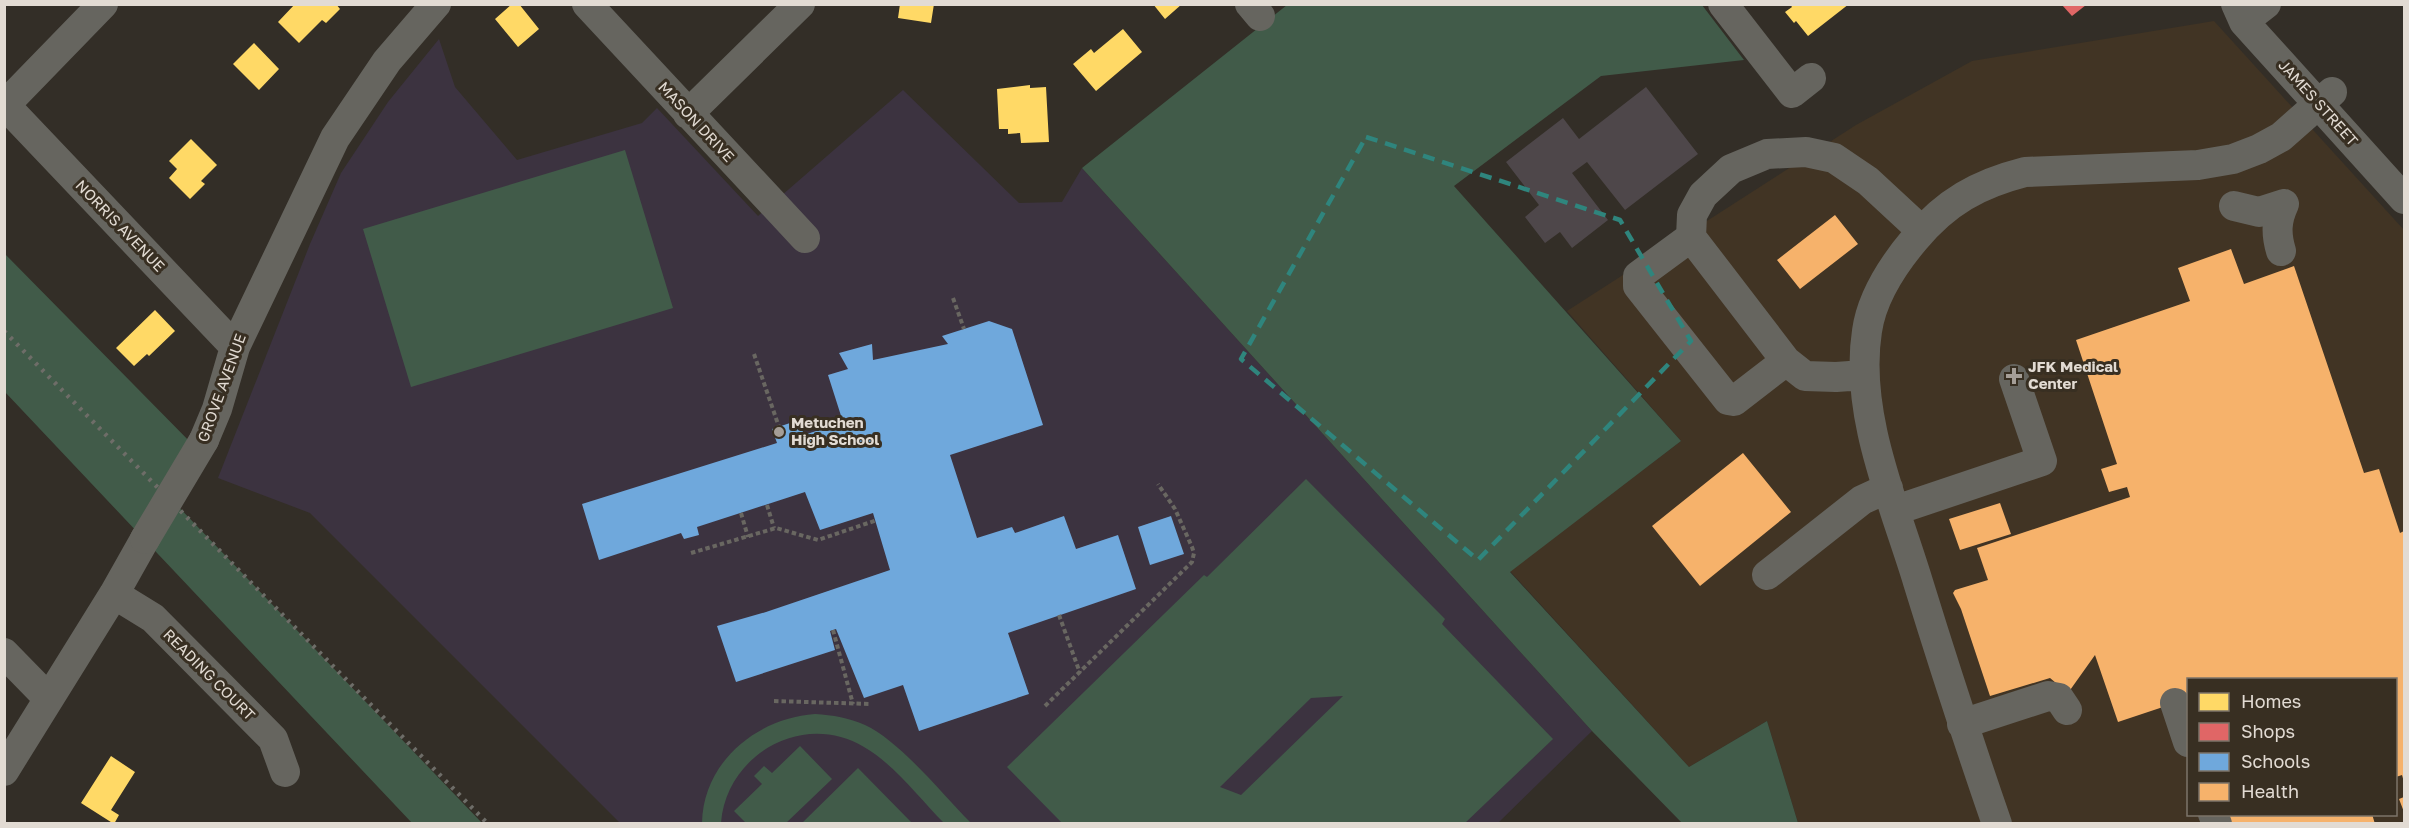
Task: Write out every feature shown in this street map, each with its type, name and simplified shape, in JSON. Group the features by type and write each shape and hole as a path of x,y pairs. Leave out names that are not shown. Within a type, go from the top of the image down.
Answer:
{"street":[{"path":"5,105 103,4"},
{"name":"GROVE AVENUE","path":"4,771 114,594 204,440 217,409 235,347 335,138 375,77 436,4"},
{"name":"MASON DRIVE","path":"587,4 805,238"},
{"path":"688,114 800,4"},
{"path":"1723,4 1802,85"},
{"name":"JAMES STREET","path":"2252,6 2244,22 2404,172"},
{"path":"1997,824 1962,724 1879,461 1864,375 1867,329 1879,291 1900,256 1932,219 1963,195 2000,178 2037,171 2198,165 2233,159 2281,137 2325,98"},
{"name":"JAMES STREET","path":"2325,98 2404,199"},
{"name":"NORRIS AVENUE","path":"5,105 235,347"},
{"path":"1864,375 1805,376 1786,362 1691,237 1692,215 1703,195 1731,169 1767,154 1806,152 1834,159 1868,181 1922,231"},
{"path":"2234,206 2259,212 2283,204 2277,223 2277,237 2281,251"},
{"path":"1691,237 1638,276 1638,286 1728,400 1734,401 1786,362"},
{"path":"1767,575 1862,500 1892,499 2042,461 2014,379"},
{"name":"READING COURT","path":"114,594 153,618 273,739 285,772"},
{"path":"4,653 48,698"},
{"path":"1962,724 2048,696 2059,698 2067,711"},
{"path":"2175,703 2187,739"}],"path":[{"path":"953,298 963,329"},
{"path":"754,354 779,427"},
{"path":"1045,706 1192,562 1194,553 1192,547 1175,509 1158,484"},
{"path":"767,505 774,528"},
{"path":"741,513 748,537"},
{"path":"691,553 774,528 818,540 877,520"},
{"path":"1059,615 1080,673"},
{"path":"833,630 853,704"},
{"path":"774,701 870,704"}],"highlighted area":[{"path":"1366,137 1620,220 1691,341 1478,560 1241,359"}],"shaded area":[{"name":"JFK Medical Center","path":"2214,21 2404,230 2404,823 1798,823 1767,721 1689,767 1510,571 1681,441 1567,311 1856,125 1972,61"},
{"name":"Metuchen High School","path":"439,39 455,87 517,160 642,123 657,108 758,216 903,90 1019,203 1062,202 1082,168 1592,731 1498,823 620,823 310,513 218,478 310,244 341,173 388,102"}],"green space":[{"path":"1287,5 1702,5 1744,60 1601,76 1454,186 1681,441 1510,572 1689,767 1767,721 1798,823 1682,823 1592,731 1082,168"},
{"path":"625,150 673,308 411,387 363,229"},
{"path":"4,253 198,450 171,499 482,823 412,823 5,392"},
{"path":"1306,479 1445,619 1442,624 1553,739 1465,823 1062,823 1007,767 1204,575 1207,577","holes":["1343,696 1241,795 1220,787 1311,698"]},
{"path":"815,714 853,720 878,733 907,756 971,823 944,823 896,772 875,754 841,737 817,734 793,737 772,746 752,759 737,777 726,799 721,823 702,823 705,801 712,781 723,763 737,747 754,734 773,724 794,717"},
{"path":"800,746 832,779 786,823 746,823 734,811 762,784 754,776 764,766 772,773"},
{"path":"858,768 912,823 802,823"}],"building: Homes":[{"path":"295,4 336,4 340,9 326,23 322,20 299,43 278,22"},
{"path":"512,4 519,4 539,29 518,47 495,19"},
{"path":"900,4 934,4 931,23 898,18"},
{"path":"1153,4 1182,4 1165,19"},
{"path":"1790,4 1849,4 1808,36 1785,12 1792,7"},
{"path":"1123,29 1142,52 1096,91 1073,64 1091,49 1094,53"},
{"path":"254,43 279,69 259,90 233,64"},
{"path":"1030,85 1030,88 1046,87 1049,142 1021,143 1020,133 1008,134 1008,129 999,129 997,89"},
{"path":"191,139 217,165 201,181 205,184 190,199 169,178 177,169 169,161"},
{"path":"155,310 175,331 149,356 147,354 134,366 116,348"},
{"path":"111,756 135,772 111,810 119,815 114,824 81,803"}],"building: Shops":[{"path":"2062,5 2086,5 2072,16"}],"building: Schools":[{"path":"989,321 1012,329 1043,425 950,455 977,538 1012,527 1015,533 1064,516 1076,549 1118,535 1136,589 1008,633 1029,694 919,731 903,685 864,698 836,629 830,631 835,650 736,682 717,626 890,570 873,513 820,530 805,492 697,527 699,535 684,539 681,533 599,560 582,504 777,443 772,429 799,420 804,435 843,422 828,375 848,369 839,353 872,344 873,360 948,344 942,336"},
{"path":"1171,516 1184,554 1150,565 1138,527"}],"building: Health":[{"path":"1835,215 1858,244 1800,289 1777,260"},
{"path":"2231,249 2244,284 2294,266 2364,473 2379,469 2400,533 2404,531 2404,782 2402,775 2397,777 2397,678 2187,678 2187,720 2181,701 2118,722 2095,655 2068,693 2050,678 1990,696 1961,609 1953,593 1955,590 1988,580 1977,548 2130,497 2127,487 2109,492 2101,469 2117,464 2076,340 2190,301 2178,268"},
{"path":"1743,453 1791,512 1700,586 1652,526"},
{"path":"2000,503 2011,534 1960,550 1949,519"},
{"path":"2404,797 2404,812 2399,799"},
{"path":"2227,816 2373,816 2375,824 2229,824"}],"building: Other":[{"path":"1646,87 1698,154 1625,210 1587,162 1572,173 1608,220 1572,248 1560,232 1545,243 1525,217 1539,205 1506,162 1563,118 1579,139"}],"railway":[{"path":"4,331 488,824"}],"place":[{"name":"JFK Medical Center","path":"2014,376"},
{"name":"Metuchen High School","path":"779,432"}]}
